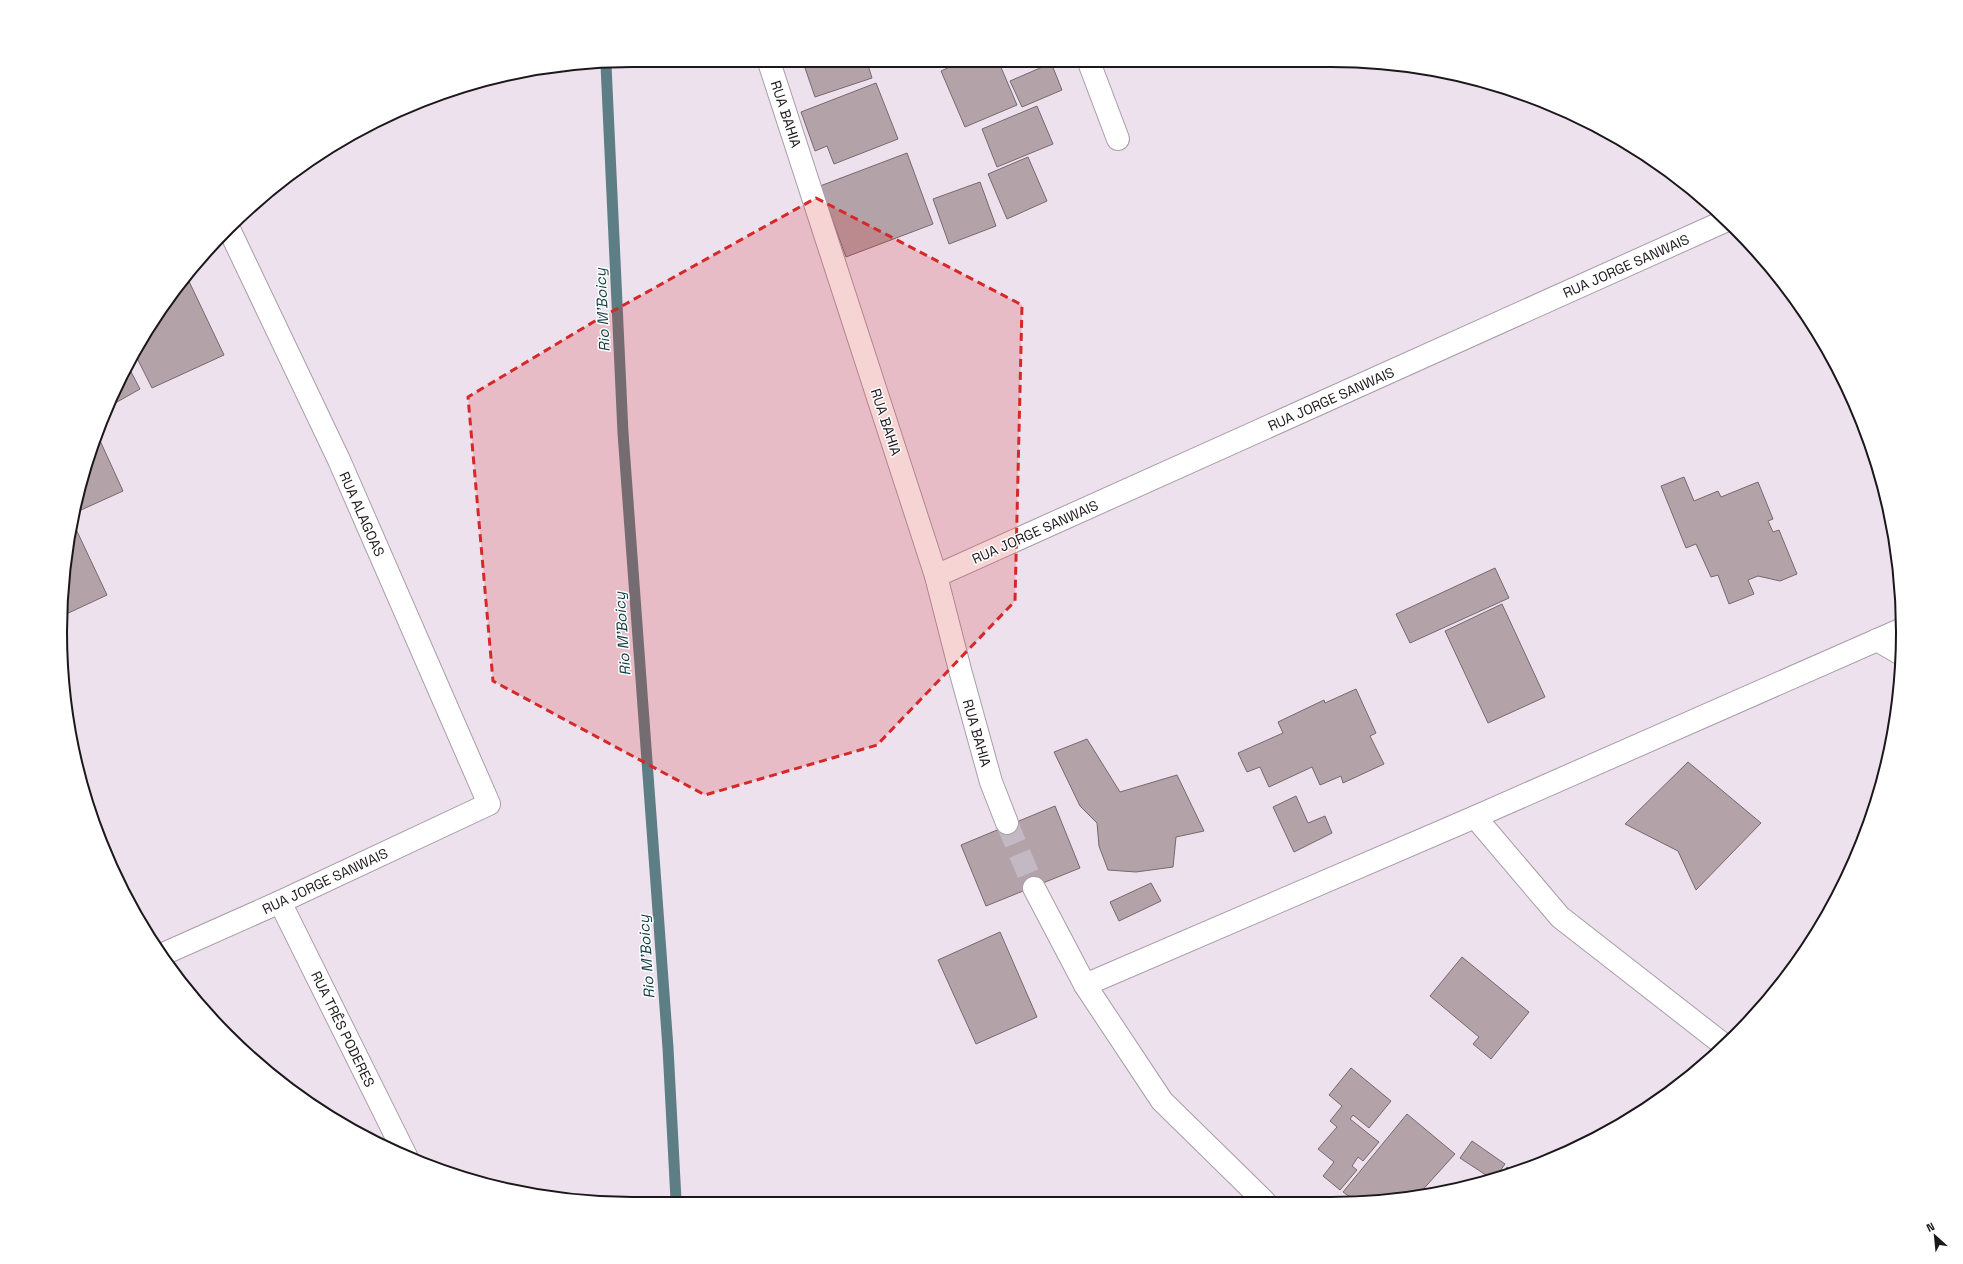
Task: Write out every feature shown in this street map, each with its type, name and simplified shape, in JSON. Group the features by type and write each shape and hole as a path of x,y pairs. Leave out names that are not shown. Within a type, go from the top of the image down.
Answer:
{"street":[{"name":"RUA BAHIA","path":"771,67 936,576 991,782 1007,823"},
{"path":"1091,67 1118,139"},
{"name":"RUA JORGE SANWAIS","path":"936,576 1721,223"},
{"name":"RUA ALAGOAS","path":"231,233 338,460 490,804"},
{"path":"1085,985 1475,817 1896,632"},
{"path":"1877,640 1895,651"},
{"name":"RUA JORGE SANWAIS","path":"167,952 280,902 490,804"},
{"path":"1475,817 1560,917 1720,1042"},
{"path":"1034,888 1085,985 1162,1101 1260,1197"},
{"name":"RUA TRÊS PODERES","path":"280,902 402,1148"}],"highlighted area":[{"path":"816,198 1022,305 1015,601 877,745 705,795 493,681 468,397 595,321"}],"building":[{"path":"805,67 869,67 872,78 815,97"},
{"path":"950,67 1001,67 1017,105 965,127 941,71"},
{"path":"1042,67 1053,67 1062,90 1022,107 1010,81"},
{"path":"876,83 898,139 834,164 827,146 815,151 801,112"},
{"path":"1037,106 1053,144 997,167 982,129"},
{"path":"907,153 933,224 846,257 820,186"},
{"path":"1028,157 1047,201 1007,219 988,174"},
{"path":"980,182 996,226 949,244 933,199"},
{"path":"189,282 224,355 152,388 138,359 162,318"},
{"path":"131,371 140,389 116,403"},
{"path":"100,441 123,491 81,510 86,486"},
{"path":"1684,477 1694,501 1718,491 1721,497 1758,482 1773,519 1768,521 1773,532 1779,530 1797,574 1780,581 1758,576 1748,580 1754,594 1729,604 1718,575 1711,577 1696,544 1686,548 1661,486"},
{"path":"77,530 107,595 68,613 72,558"},
{"path":"1495,568 1509,598 1410,643 1396,614"},
{"path":"1502,604 1545,697 1488,723 1445,631"},
{"path":"1356,689 1376,733 1370,736 1384,764 1343,783 1341,776 1320,785 1312,767 1269,787 1260,767 1247,772 1238,753 1283,733 1278,722 1324,700 1325,703"},
{"path":"1087,739 1120,792 1177,775 1204,831 1176,837 1173,867 1136,872 1108,870 1099,846 1097,823 1080,806 1054,752"},
{"path":"1688,762 1761,823 1696,890 1678,851 1625,824"},
{"path":"1296,796 1308,823 1325,816 1332,833 1294,852 1273,807"},
{"path":"1055,806 1080,868 986,906 961,845"},
{"path":"1151,883 1161,901 1119,921 1110,902"},
{"path":"1000,932 1037,1017 976,1044 938,960"},
{"path":"1462,957 1529,1012 1491,1059 1473,1044 1479,1037 1430,996"},
{"path":"1351,1068 1391,1101 1369,1128 1353,1115 1350,1119 1379,1142 1363,1161 1358,1157 1352,1166 1357,1170 1340,1190 1323,1176 1334,1162 1318,1149 1337,1127 1330,1121 1342,1106 1329,1095"},
{"path":"1407,1114 1455,1154 1423,1189 1368,1196 1349,1197 1343,1192"},
{"path":"1472,1141 1505,1164 1500,1171 1486,1175 1460,1158"}],"waterway":[{"name":"Rio M'Boicy","path":"606,68 623,433 668,1048 676,1197"}],"tunnel":[{"path":"1007,823 1034,888"}]}
